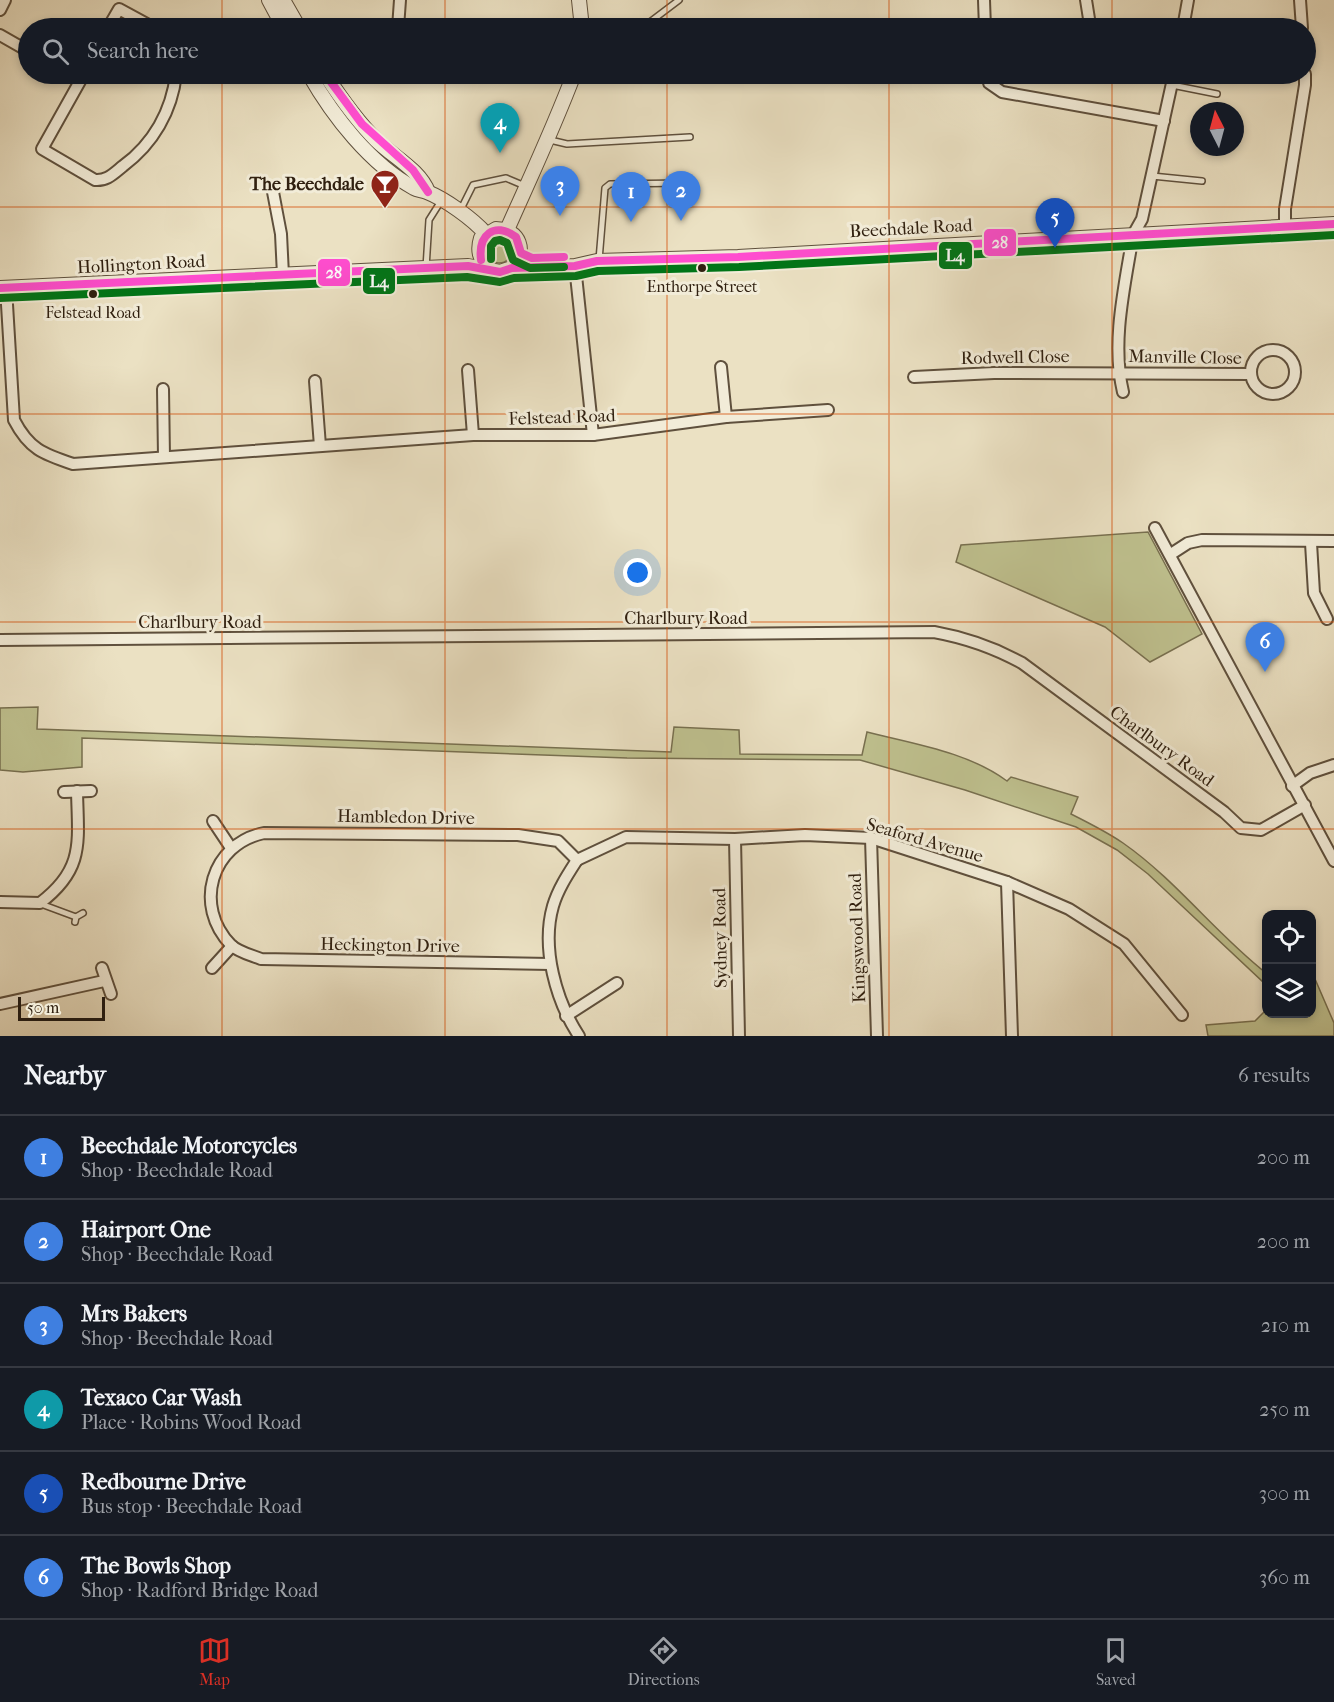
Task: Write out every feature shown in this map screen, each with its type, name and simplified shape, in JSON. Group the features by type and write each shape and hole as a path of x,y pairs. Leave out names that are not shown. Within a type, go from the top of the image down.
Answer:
{"street":[{"path":"0,10 5,0"},
{"path":"268,0 278,18"},
{"path":"283,0 293,18"},
{"path":"399,18 400,0"},
{"path":"579,0 581,18"},
{"path":"984,0 985,18"},
{"path":"1086,0 1089,18"},
{"path":"1185,18 1188,0"},
{"path":"1300,0 1301,18"},
{"path":"114,18 119,9 136,18"},
{"path":"0,35 18,45"},
{"path":"78,84 42,149 95,180 105,180 141,153 154,135 169,106 174,84"},
{"path":"324,84 345,126 384,166 415,189 428,192 471,218 486,234"},
{"path":"507,230 525,186 538,165 570,84"},
{"path":"992,84 1002,92 1164,121"},
{"path":"1285,225 1285,209 1305,84"},
{"path":"1123,392 1118,373 1118,351 1132,235 1142,219 1172,85"},
{"path":"273,192 278,209 283,275"},
{"path":"266,212 278,209"},
{"name":"Beechdale Road","path":"575,266 598,261 738,257 1285,225 1334,225"},
{"path":"512,268 521,253 519,242 507,230 496,230 486,234 479,244 479,265 500,272 512,268 575,266 593,435"},
{"name":"Beechdale Road","path":"521,253 532,258 575,257 598,261"},
{"name":"Hollington Road","path":"3,288 479,265"},
{"name":"Felstead Road","path":"3,288 15,420 24,438 44,454 73,464 473,435 593,435 726,417 828,410"},
{"name":"Manville Close","path":"1268,351 1284,352 1294,364 1296,372 1292,385 1286,391 1272,395 1258,388 1251,374 1255,360 1268,351"},
{"path":"721,367 726,417"},
{"path":"468,370 473,435"},
{"name":"Rodwell Close","path":"914,377 994,373 1118,373"},
{"name":"Manville Close","path":"1118,373 1251,374"},
{"path":"315,381 320,446"},
{"path":"163,389 164,457"},
{"path":"1155,528 1334,861"},
{"path":"1171,554 1188,543 1202,540 1311,543 1334,541"},
{"path":"1311,543 1314,593 1327,619"},
{"name":"Charlbury Road","path":"0,640 934,632 963,637 992,647 1022,663 1224,812 1241,828 1261,830 1305,806"},
{"path":"1292,786 1310,773 1334,765"},
{"path":"0,902 44,900 64,883 76,856 76,791"},
{"path":"63,792 91,791"},
{"path":"212,969 232,946 216,925 209,897 218,864 231,848 213,821"},
{"name":"Hambledon Drive","path":"231,848 242,839 264,833 518,835 558,841 577,860"},
{"name":"Seaford Avenue","path":"577,860 626,837 735,840 805,835 871,838 1007,882 1069,909 1124,944 1182,1015"},
{"name":"Kingswood Road","path":"871,838 877,1036"},
{"name":"Sydney Road","path":"735,840 739,1036"},
{"path":"577,860 565,878 553,907 550,964 566,1016 579,1036"},
{"path":"1007,882 1012,1036"},
{"name":"Heckington Drive","path":"232,946 268,960 550,964"},
{"path":"102,968 104,981 111,994"},
{"path":"0,1004 104,981"},
{"path":"566,1016 617,983"}],"lane":[{"path":"655,18 679,0"},
{"path":"1172,85 1217,94"},
{"path":"548,139 567,144 690,137"},
{"path":"1152,176 1202,181"},
{"path":"459,212 473,185 506,178 525,186"},
{"path":"598,261 605,188 610,184 685,183"},
{"path":"426,268 429,220 441,201"},
{"path":"44,900 75,920 83,913"}],"green space":[{"path":"499,237 508,241 512,250 508,259 499,263 490,259 486,250 490,241"},
{"path":"1148,532 1202,634 1150,662 1105,627 956,562 961,545"},
{"path":"38,707 37,729 671,752 674,727 739,730 740,754 862,755 867,732 958,756 992,771 1007,781 1011,777 1078,797 1071,814 1111,835 1161,873 1262,970 1262,981 1148,874 1117,850 1076,827 965,790 860,760 627,758 82,738 82,767 23,772 0,770 0,708"},
{"path":"1316,981 1334,1023 1334,1036 1208,1036 1206,1025 1255,1021 1262,1014 1262,1018 1316,1018"}],"transit line":[{"name":"28","path":"332,84 362,124 413,170 428,192"},
{"name":"28","path":"0,288 468,266 500,272 512,268 575,266 597,261 738,257 1334,224"},
{"name":"28","path":"481,260 482,244 485,238 489,233 501,230 516,237 521,253 532,258 564,257"},
{"name":"L4","path":"0,298 467,277 500,282 514,278 576,276 598,271 739,267 1334,235"},
{"name":"L4","path":"491,259 491,246 495,241 500,240 507,243 513,260 530,268 564,267"}],"place":[{"name":"Texaco Car Wash","path":"500,153"},
{"name":"The Beechdale","path":"385,210"},
{"name":"Mrs Bakers","path":"560,216"},
{"name":"Hairport One","path":"681,221"},
{"name":"Beechdale Motorcycles","path":"631,222"},
{"name":"Redbourne Drive","path":"1055,248"},
{"name":"Enthorpe Street","path":"702,268"},
{"name":"Felstead Road","path":"93,294"},
{"name":"The Bowls Shop","path":"1265,672"}]}
